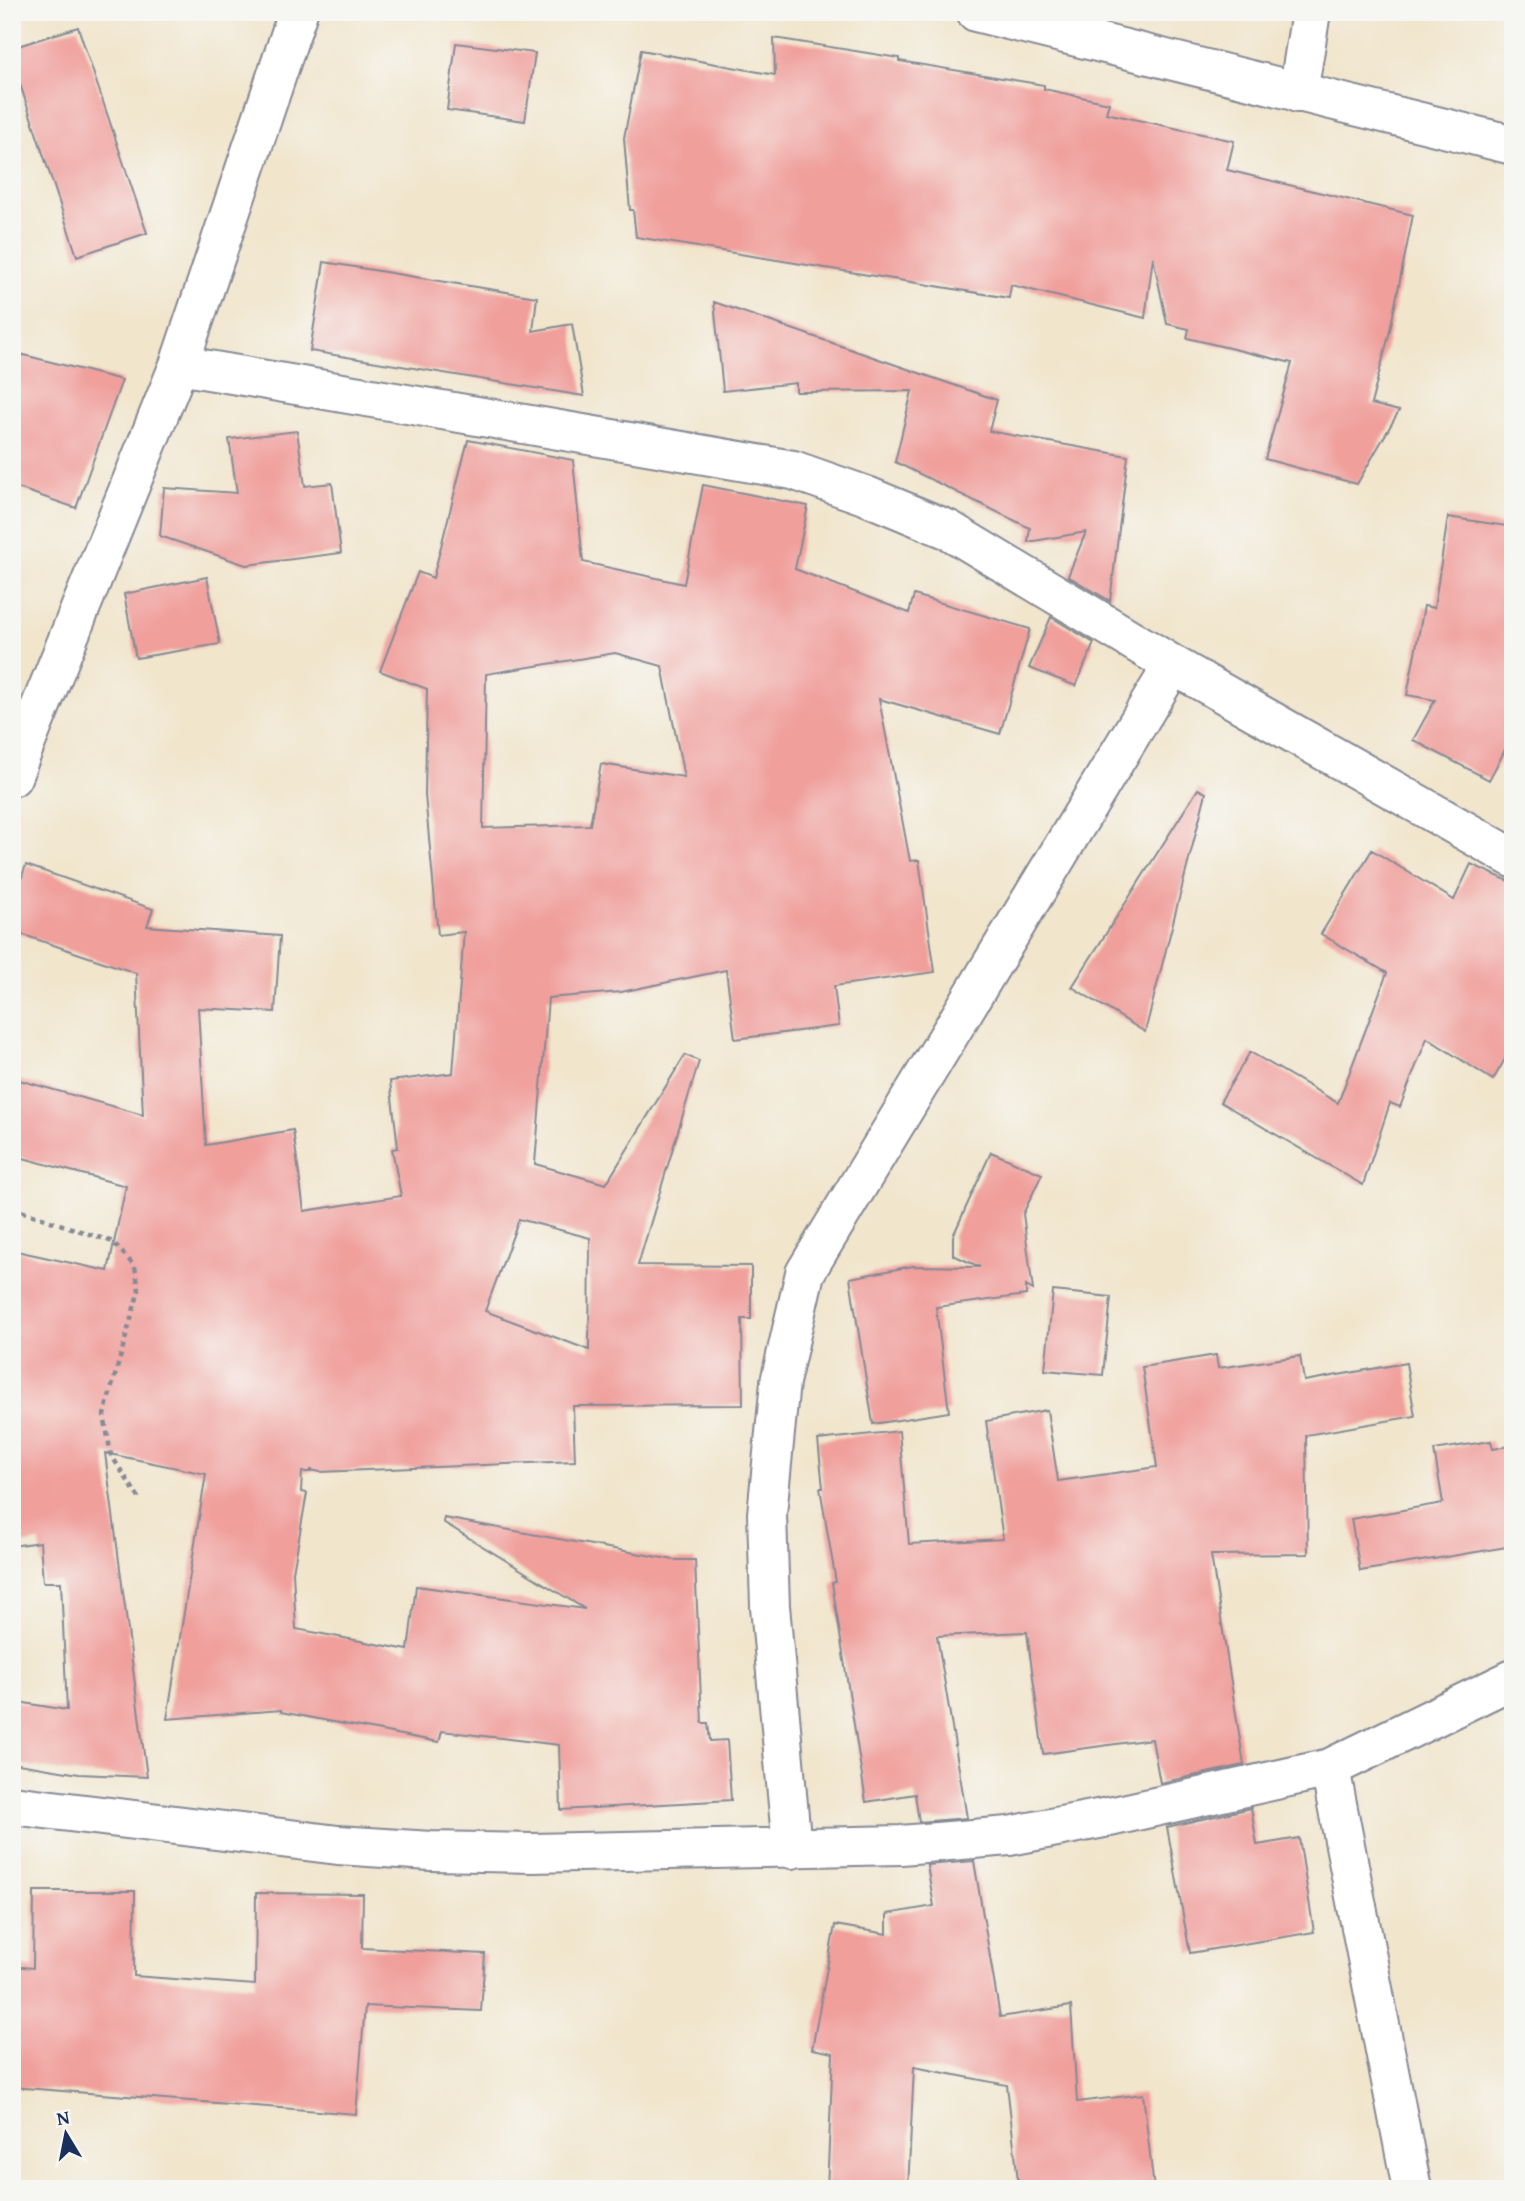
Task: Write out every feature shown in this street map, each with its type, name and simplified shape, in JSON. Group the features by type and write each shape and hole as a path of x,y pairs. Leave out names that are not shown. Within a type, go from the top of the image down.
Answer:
{"street":[{"path":"12,777 179,365 298,12"},
{"path":"976,12 1513,145"},
{"path":"1298,93 1311,12"},
{"path":"179,365 793,470 867,495 949,530 1173,665 1513,858"},
{"path":"792,1849 769,1606 767,1514 780,1382 805,1273 1173,665"},
{"path":"12,1805 338,1845 432,1851 532,1853 792,1849 901,1845 1009,1836 1114,1816 1330,1768 1513,1679"},
{"path":"1330,1768 1412,2189"}],"path":[{"path":"12,1208 113,1242 135,1266 139,1290 104,1415 111,1455 141,1501"}],"building":[{"path":"78,27 147,233 77,256 12,60 12,48"},
{"path":"774,38 1044,85 1044,89 1109,103 1106,113 1234,141 1227,170 1413,215 1389,335 1371,404 1399,411 1357,484 1265,459 1292,363 1187,338 1189,329 1167,324 1153,257 1145,318 1011,285 1009,298 636,237 633,210 630,210 624,138 641,50 775,75"},
{"path":"456,43 535,53 525,121 447,110"},
{"path":"324,262 537,297 533,331 572,324 584,396 310,351"},
{"path":"714,302 997,400 989,431 1128,456 1110,601 1068,576 1086,532 1028,542 1030,528 895,462 912,391 796,392 796,383 723,391"},
{"path":"12,352 122,380 76,508 12,486"},
{"path":"297,431 305,486 332,483 341,553 246,565 160,536 164,488 237,493 229,439"},
{"path":"468,440 573,460 583,562 684,584 703,485 808,506 795,569 909,613 914,595 1030,629 1000,734 879,699 910,861 919,860 935,972 834,986 839,1026 735,1039 726,970 621,992 548,998 535,1164 606,1184 685,1055 699,1061 638,1265 751,1266 751,1319 742,1319 743,1405 573,1406 575,1461 302,1472 301,1492 307,1493 293,1572 296,1629 408,1650 416,1586 585,1609 443,1522 444,1518 674,1560 695,1560 702,1723 708,1723 710,1741 727,1740 731,1800 561,1810 559,1745 442,1731 439,1742 281,1710 167,1719 206,1474 105,1453 147,1777 79,1774 12,1763 12,1701 67,1710 61,1582 43,1582 40,1542 12,1546 12,1250 108,1271 126,1186 12,1155 12,1078 143,1115 136,973 12,931 12,904 26,865 153,909 147,926 280,936 275,1012 198,1008 206,1145 293,1130 304,1211 401,1196 392,1149 398,1148 390,1081 453,1073 464,932 438,935 425,795 427,689 380,671 418,572 433,578","holes":["615,653 662,666 684,777 601,764 590,825 483,828 486,674","519,1219 590,1238 589,1350 485,1311"]},
{"path":"1448,517 1513,527 1513,735 1489,780 1413,740 1435,700 1407,695 1424,606 1434,608"},
{"path":"207,577 220,644 136,658 124,594"},
{"path":"1051,617 1094,643 1076,686 1029,668"},
{"path":"1198,789 1206,793 1145,1032 1072,987"},
{"path":"1372,850 1454,900 1471,864 1513,883 1513,1045 1493,1080 1427,1038 1400,1107 1390,1103 1363,1185 1220,1102 1250,1052 1338,1103 1387,973 1321,934"},
{"path":"991,1152 1042,1174 1023,1214 1033,1290 1026,1286 1026,1295 936,1307 949,1412 873,1424 850,1278 913,1266 980,1267 953,1255 953,1236"},
{"path":"1053,1291 1111,1297 1103,1375 1045,1370"},
{"path":"1216,1355 1218,1368 1300,1356 1304,1381 1406,1363 1415,1416 1306,1435 1308,1554 1211,1555 1244,1765 1160,1783 1152,1739 1043,1754 1027,1632 937,1636 967,1818 919,1822 915,1794 866,1802 832,1583 836,1582 820,1488 823,1488 818,1440 899,1431 909,1544 1003,1539 986,1421 1047,1410 1058,1481 1157,1467 1142,1367"},
{"path":"1491,1441 1493,1449 1513,1445 1513,1546 1360,1571 1351,1519 1443,1503 1434,1450"},
{"path":"1251,1808 1257,1845 1299,1838 1314,1932 1190,1953 1167,1827"},
{"path":"974,1861 1000,2017 1071,2006 1077,2102 1143,2094 1154,2189 1019,2189 1007,2085 914,2067 908,2189 827,2189 833,2053 812,2049 835,1925 887,1934 887,1914 934,1906 927,1865"},
{"path":"34,1891 135,1891 134,1976 255,1985 256,1893 363,1894 362,1948 485,1954 481,2011 365,2006 356,2114 12,2087 12,1966 33,1968"}]}
